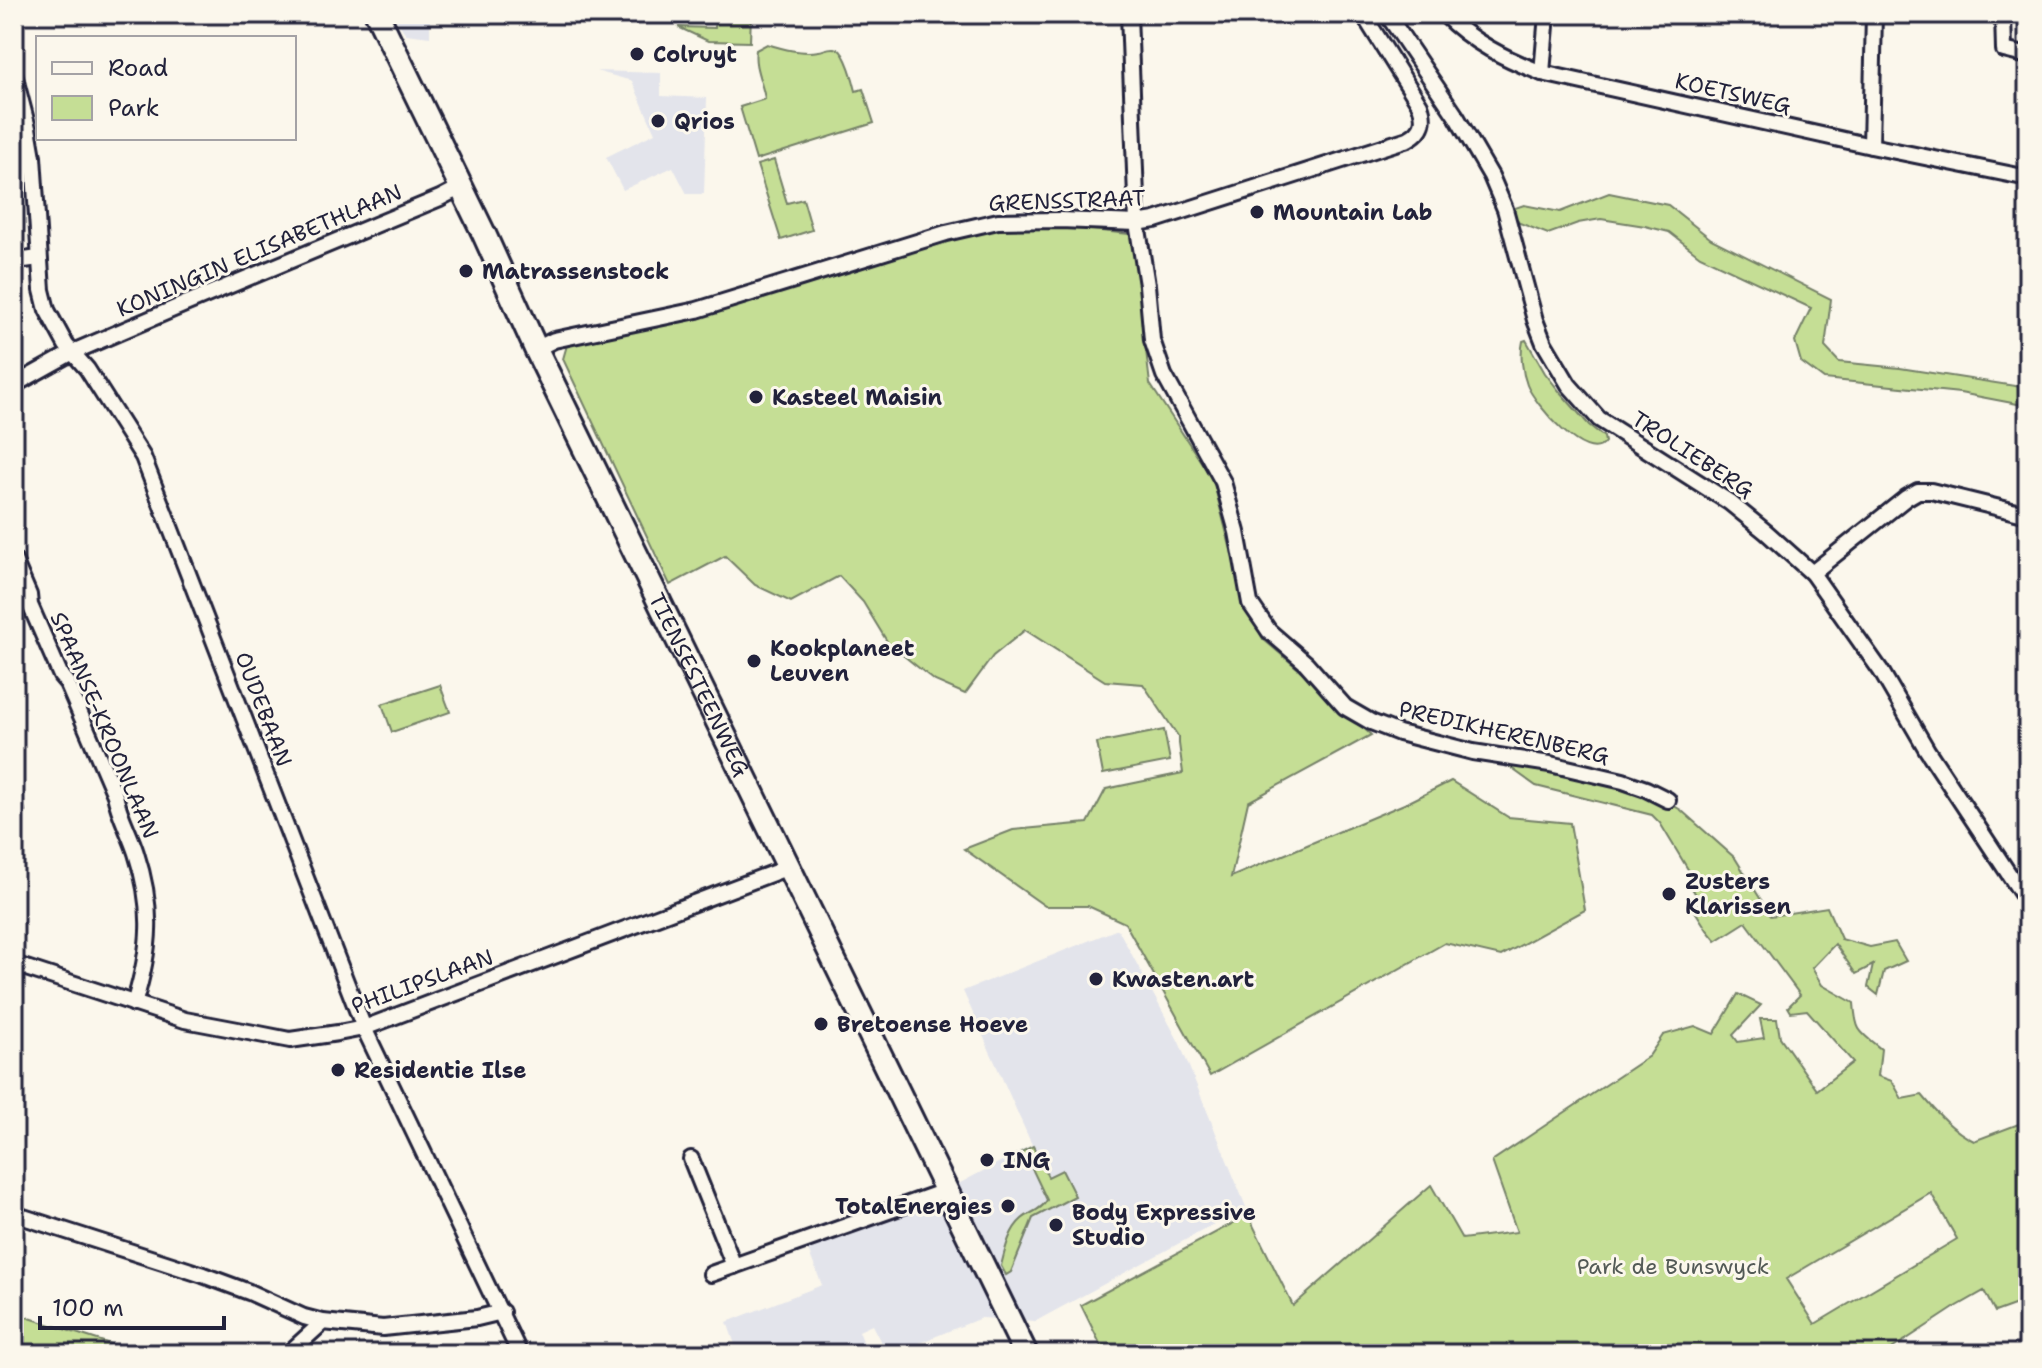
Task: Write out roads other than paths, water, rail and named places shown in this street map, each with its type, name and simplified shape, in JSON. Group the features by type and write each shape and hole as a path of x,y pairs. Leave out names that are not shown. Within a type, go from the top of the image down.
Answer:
{"main road":[{"name":"TIENSESTEENWEG","path":"377,14 536,349 1026,1354"}],"street":[{"name":"PREDIKHERENBERG","path":"1129,14 1137,223 1152,340 1164,375 1223,482 1237,532 1250,603 1269,631 1306,663 1345,707 1371,722 1399,733 1473,752 1550,764 1623,781 1668,800"},
{"name":"GRENSSTRAAT","path":"536,349 554,340 697,310 946,233 998,221 1137,223 1155,220 1408,139 1418,133 1422,124 1420,105 1363,14"},
{"name":"TROLIEBERG","path":"1387,14 1448,104 1491,176 1505,209 1535,320 1544,343 1569,385 1599,419 1729,502 1812,573 1881,671 1927,750 2028,903"},
{"name":"KOETSWEG","path":"1444,14 1494,53 1542,73 2028,178"},
{"path":"1542,73 1547,14"},
{"path":"1871,146 1874,14"},
{"path":"2003,14 2004,50 2028,56"},
{"name":"OUDEBAAN","path":"14,74 33,157 44,300 66,345 87,369 143,457 364,1028 520,1354"},
{"name":"KONINGIN ELISABETHLAAN","path":"14,385 73,352 461,187"},
{"path":"14,252 24,260 39,258"},
{"path":"1812,573 1918,491 1931,491 2028,515"},
{"name":"SPAANSE-KROONLAAN","path":"14,560 29,595 30,605 115,795 139,863 150,915 146,962 134,1004"},
{"path":"14,804 14,819"},
{"name":"PHILIPSLAAN","path":"14,964 185,1020 290,1040 364,1028 789,867"},
{"path":"691,1159 734,1266"},
{"path":"711,1274 945,1191"},
{"path":"14,1214 203,1275 323,1322 383,1328 477,1318 502,1312"},
{"path":"288,1354 323,1322"}],"place":[{"name":"Colruyt","path":"637,54"},
{"name":"Qrios","path":"658,121"},
{"name":"Mountain Lab","path":"1257,212"},
{"name":"Matrassenstock","path":"466,271"},
{"name":"Kasteel Maisin","path":"756,397"},
{"name":"Kookplaneet Leuven","path":"754,661"},
{"name":"Zusters Klarissen","path":"1669,894"},
{"name":"Kwasten.art","path":"1096,979"},
{"name":"Bretoense Hoeve","path":"821,1024"},
{"name":"Residentie Ilse","path":"338,1070"},
{"name":"ING","path":"987,1160"},
{"name":"TotalEnergies","path":"1008,1206"},
{"name":"Body Expressive Studio","path":"1056,1225"}],"park label":[{"name":"Park de Bunswyck","path":"1673,1266"}]}
